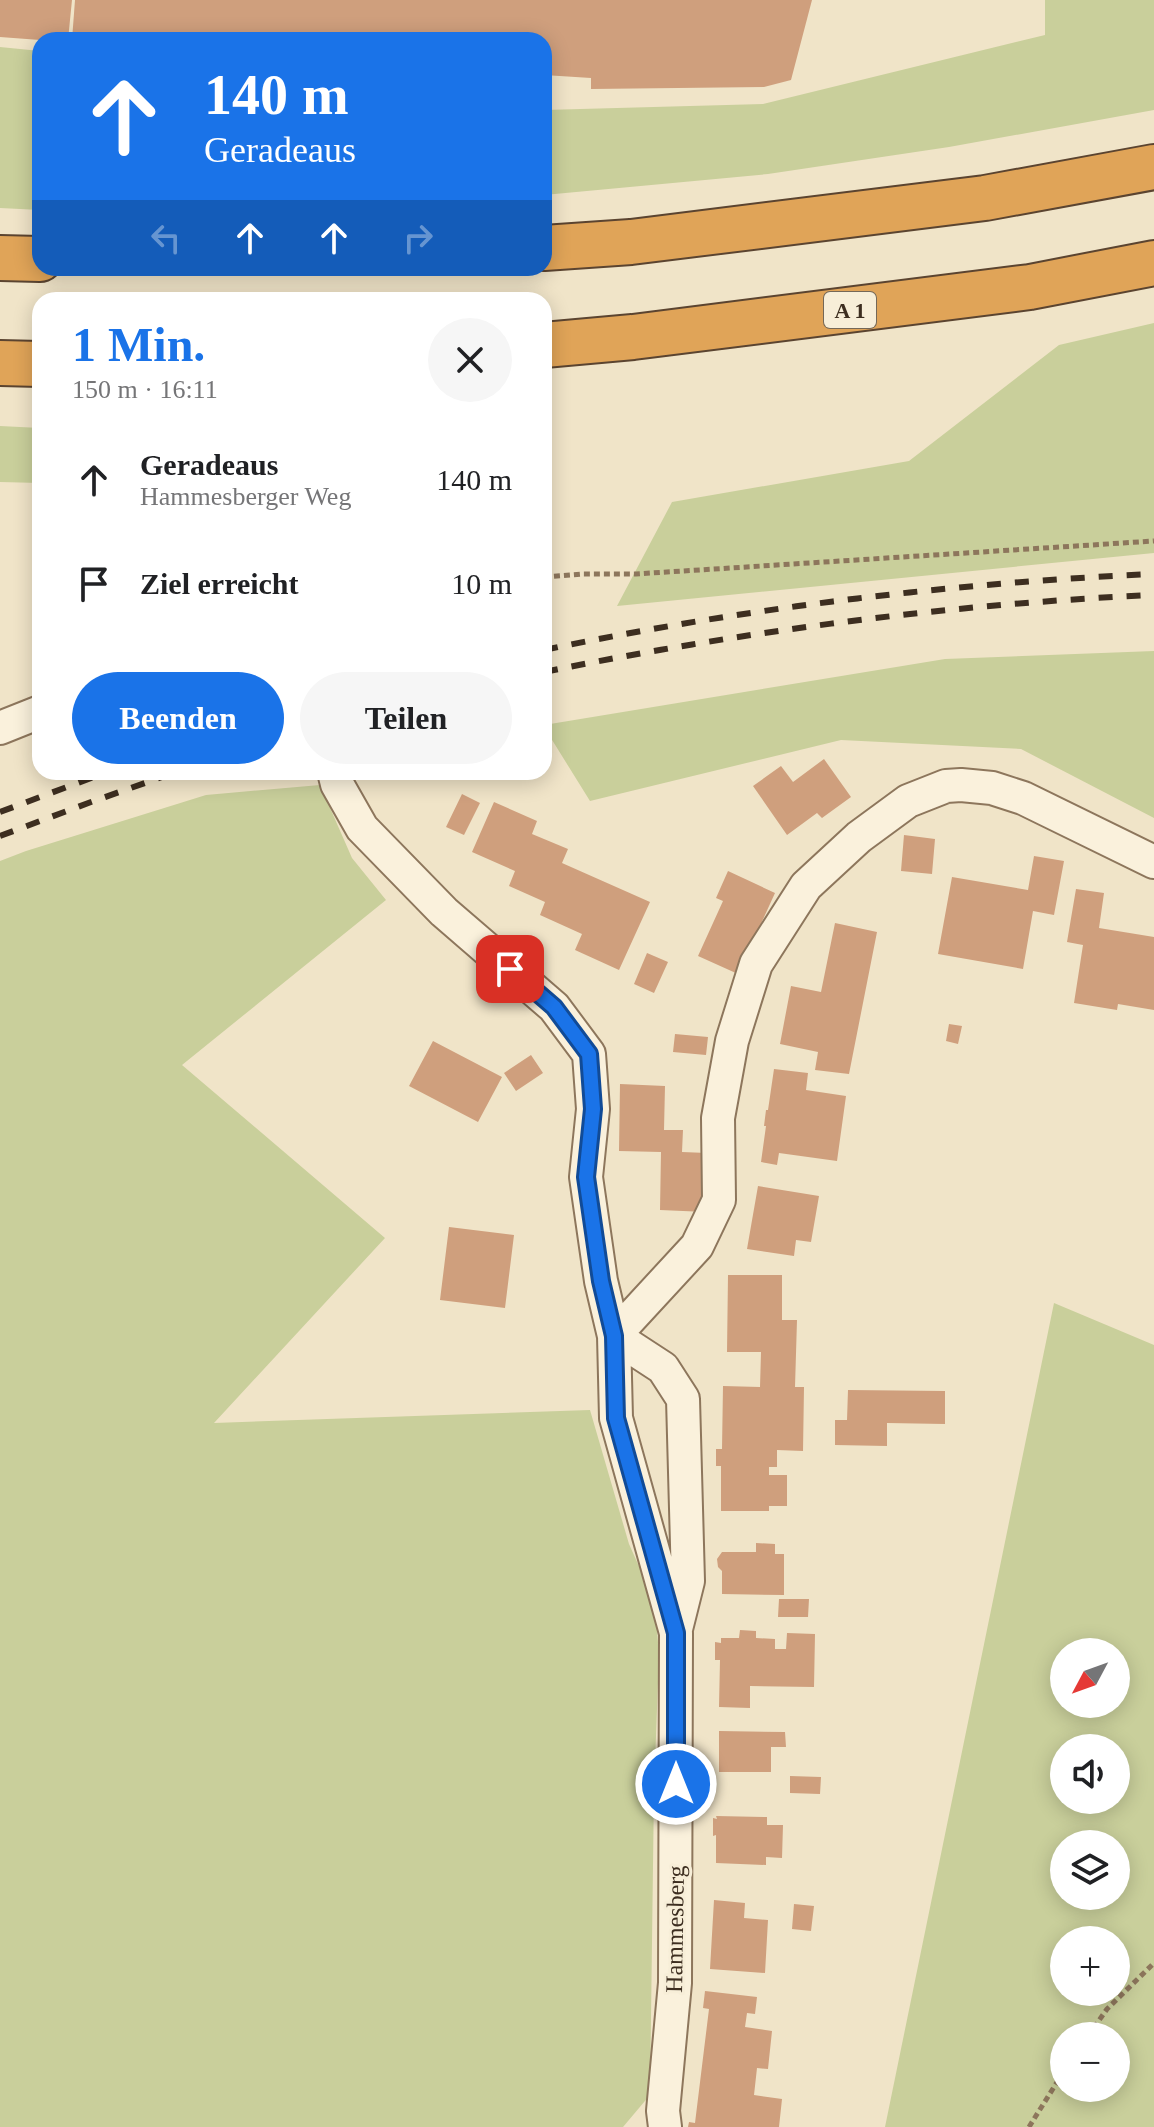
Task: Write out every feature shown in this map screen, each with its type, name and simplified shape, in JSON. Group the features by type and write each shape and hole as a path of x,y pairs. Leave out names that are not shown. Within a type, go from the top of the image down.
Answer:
{"highway":[{"path":"552,247 631,242 985,198 1154,167"},
{"path":"0,258 32,259"},
{"name":"A 1","path":"552,344 1030,287 1154,263"},
{"path":"0,363 32,364"}],"street":[{"path":"0,728 32,715"},
{"name":"Hammesberg","path":"337,780 362,828 444,912 554,1007 589,1054 593,1109 586,1177 601,1281 614,1336 616,1418 676,1633"},
{"path":"614,1336 697,1246 719,1200 718,1118 732,1041 756,964 806,886 859,837 908,801 946,786 961,785 992,788 1023,798 1154,862"},
{"name":"Hammesberg","path":"614,1336 663,1368 683,1399 688,1581 676,1633 675,1983 658,2122"}],"path":[{"path":"552,576 636,574 1154,541"},
{"path":"1098,2022 1154,1963"},
{"path":"1029,2127 1050,2093"}],"green space":[{"path":"1045,0 1154,0 1154,110 949,147 768,174 552,194 552,110 763,104 1045,35"},
{"path":"0,47 32,50 32,210 0,208"},
{"path":"1154,323 1154,553 617,606 672,502 909,461 1059,345"},
{"path":"0,426 32,428 32,483 0,482"},
{"path":"1154,651 1154,818 1021,749 841,740 590,801 552,740 552,724 945,659"},
{"path":"320,785 352,858 386,900 182,1065 385,1238 214,1423 590,1410 629,1544 655,1602 659,1656 650,2095 623,2127 0,2127 0,861 206,795"},
{"path":"1054,1303 1154,1345 1154,2127 885,2127"}],"building":[{"path":"0,0 72,0 69,32 32,32 32,39 0,37"},
{"path":"75,0 812,0 791,80 764,87 591,89 591,78 552,76 552,32 73,32"},
{"path":"824,759 851,797 822,818 817,813 787,835 753,786 781,766 793,782"},
{"path":"462,794 480,803 464,835 446,827"},
{"path":"494,802 537,821 532,834 568,849 562,863 650,902 619,970 575,950 582,934 540,915 545,902 509,886 515,871 472,852"},
{"path":"904,835 935,839 932,874 901,871"},
{"path":"1034,856 1064,861 1054,915 1033,911 1023,969 938,954 952,877 1028,890"},
{"path":"728,871 775,893 738,974 698,956 723,901 716,898"},
{"path":"1076,889 1104,893 1099,928 1154,937 1154,1010 1118,1004 1117,1010 1074,1003 1083,945 1067,942"},
{"path":"835,923 877,932 849,1074 815,1070 818,1052 780,1044 791,986 821,992"},
{"path":"647,953 668,962 654,993 634,984"},
{"path":"949,1024 962,1026 958,1044 946,1041"},
{"path":"675,1034 708,1037 706,1055 673,1052"},
{"path":"433,1041 502,1077 478,1122 409,1086"},
{"path":"531,1055 543,1073 516,1091 504,1073"},
{"path":"774,1069 808,1073 806,1090 846,1096 837,1161 779,1153 777,1165 761,1162"},
{"path":"620,1084 665,1086 664,1130 683,1130 682,1152 707,1153 706,1212 660,1210 661,1152 619,1151"},
{"path":"758,1186 819,1196 811,1242 796,1240 794,1256 747,1249"},
{"path":"449,1227 514,1235 505,1308 440,1300"},
{"path":"728,1275 782,1275 782,1320 797,1320 795,1387 804,1387 803,1451 777,1450 777,1467 769,1467 769,1475 787,1475 787,1506 769,1506 769,1511 721,1511 721,1466 716,1466 716,1449 722,1449 723,1386 760,1387 761,1352 727,1352"},
{"path":"848,1390 945,1391 945,1424 887,1423 887,1446 835,1445 835,1420 847,1420"},
{"path":"756,1543 775,1544 775,1554 784,1554 784,1595 722,1594 722,1571 717,1559 722,1552 756,1552"},
{"path":"779,1599 809,1599 808,1617 778,1617"},
{"path":"740,1630 756,1631 756,1638 775,1639 775,1649 786,1649 787,1633 815,1634 814,1687 750,1686 750,1708 719,1707 720,1660 715,1660 715,1642 721,1643 721,1638 739,1638"},
{"path":"719,1731 785,1732 786,1747 771,1747 771,1772 719,1772"},
{"path":"790,1776 821,1777 820,1794 790,1793"},
{"path":"716,1816 767,1817 767,1825 783,1825 782,1858 766,1857 766,1865 716,1863 713,1818 717,1819"},
{"path":"714,1900 745,1903 744,1918 768,1920 765,1973 710,1969"},
{"path":"794,1904 814,1906 811,1931 792,1929"},
{"path":"705,1991 757,1997 755,2014 747,2013 745,2027 772,2031 768,2069 757,2068 754,2095 782,2099 779,2127 688,2127 689,2122 695,2123 709,2009 703,2008"}],"railway":[{"path":"552,648 695,622 848,600 1000,584 1154,574"},
{"path":"552,670 695,644 848,622 1000,605 1154,595"},
{"path":"0,812 86,780"},
{"path":"0,836 153,780"}],"route":[{"path":"510,969 554,1007 589,1054 593,1109 586,1177 601,1281 614,1336 616,1418 676,1633 676,1784"}]}
